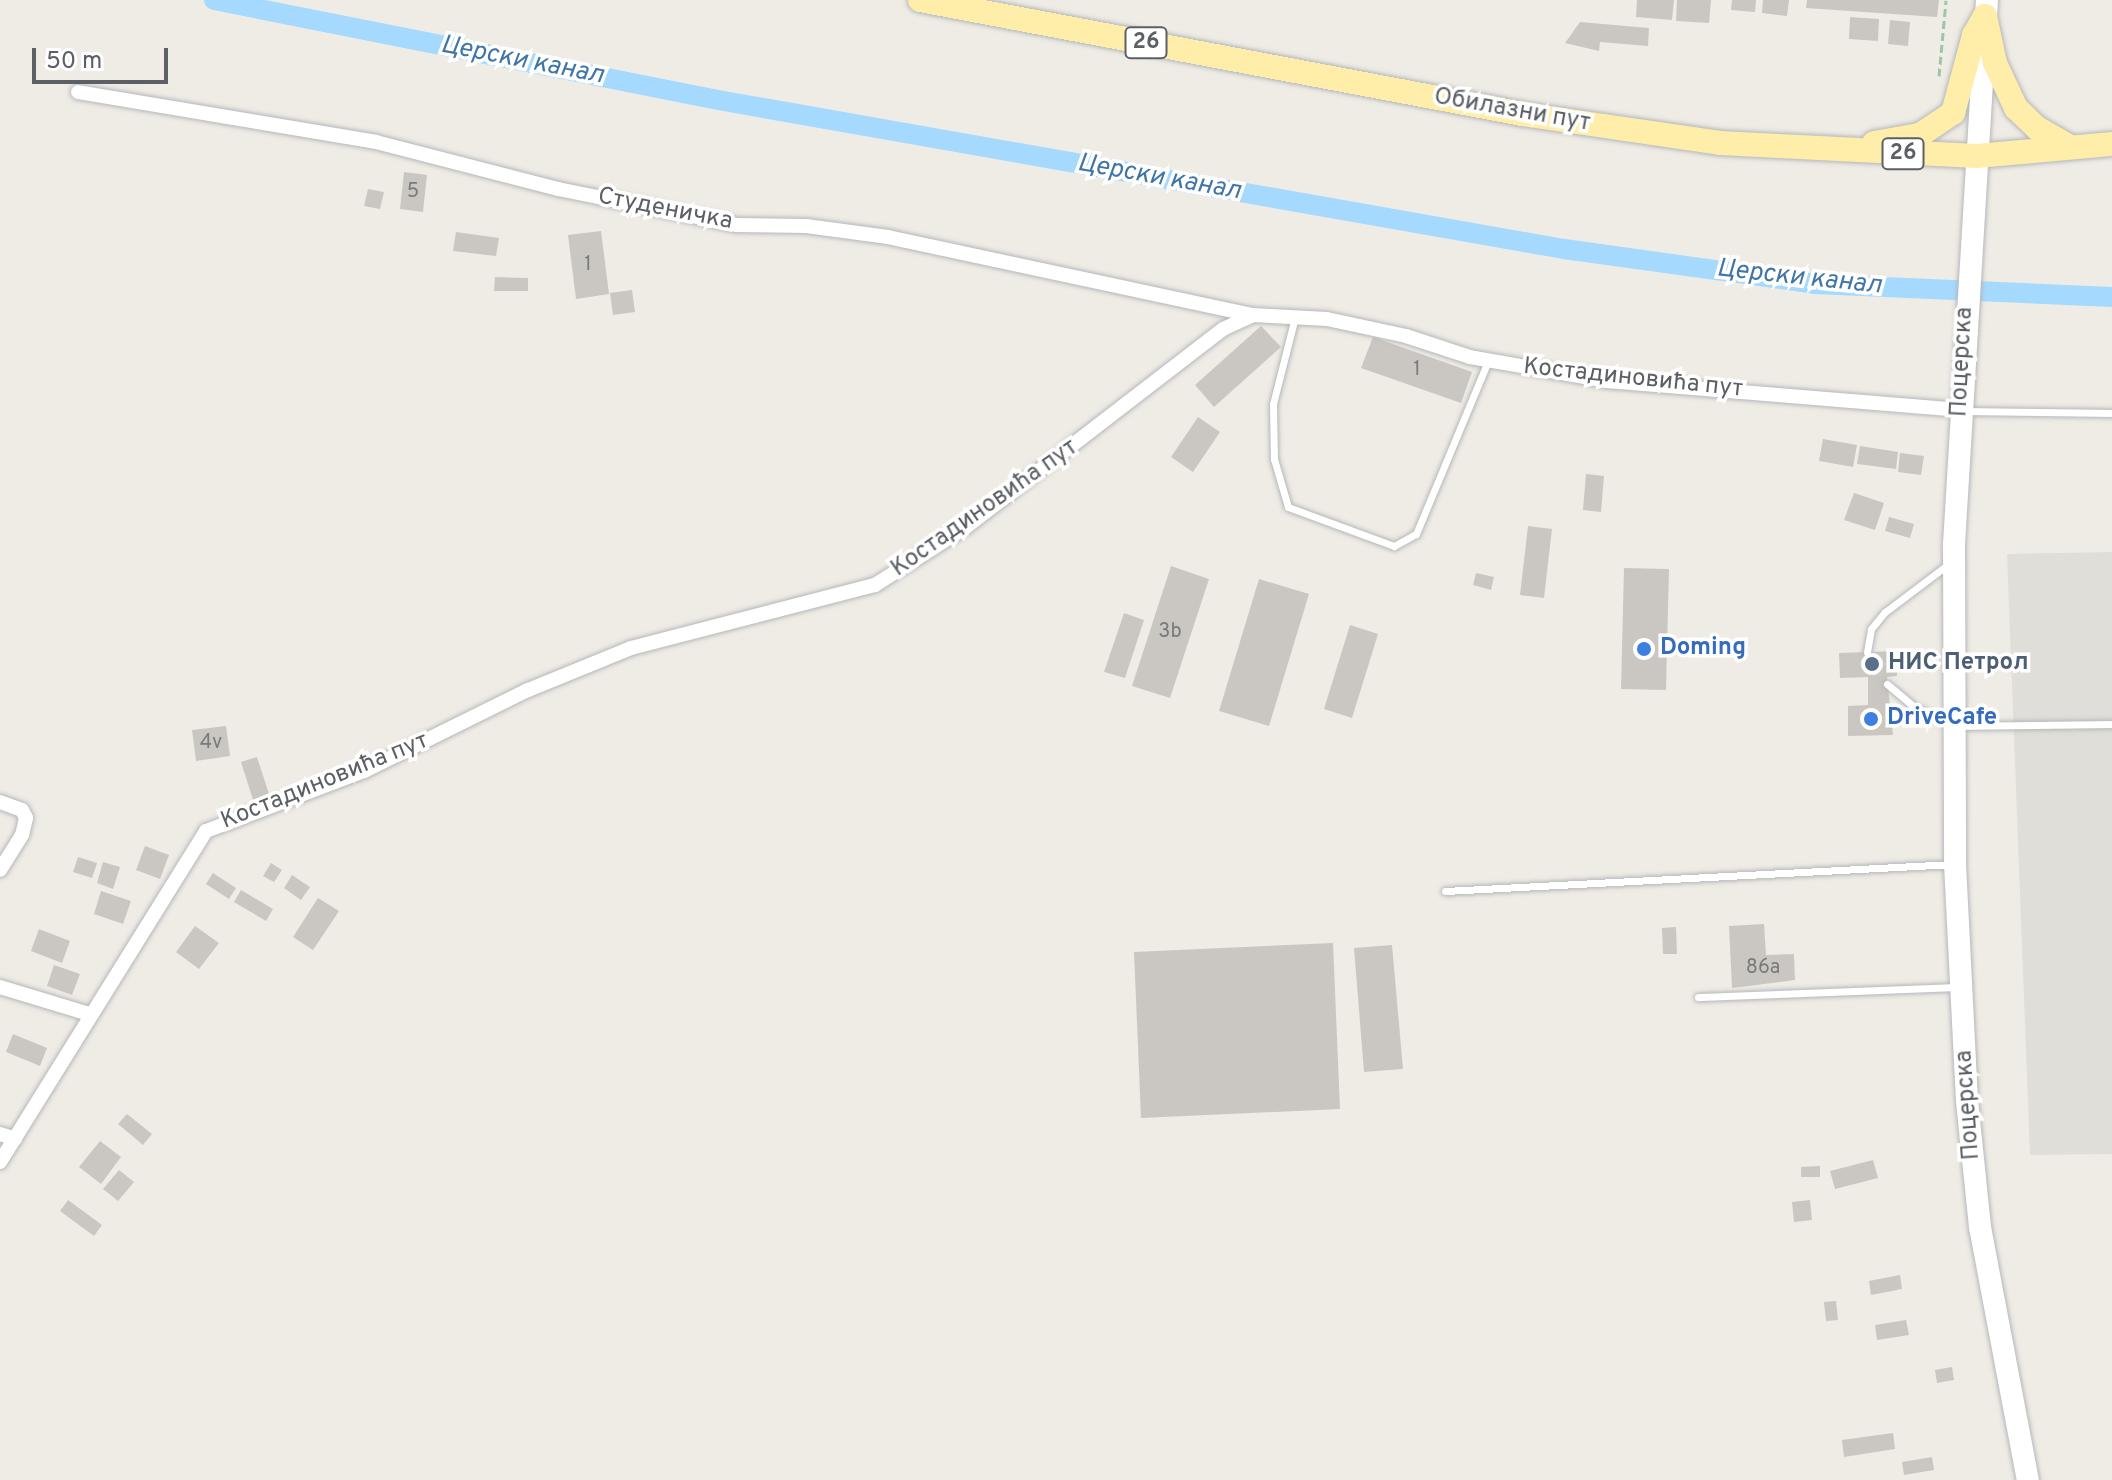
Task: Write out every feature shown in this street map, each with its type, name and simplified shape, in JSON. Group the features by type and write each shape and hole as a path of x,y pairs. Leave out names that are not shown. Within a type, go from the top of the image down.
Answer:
{"main road":[{"name":"Обилазни пут","path":"920,0 1621,131 1830,152 1977,156 2112,144"},
{"path":"1830,152 1920,135 1946,119 1962,93 1974,35 1986,8"},
{"path":"1986,8 1995,63 2016,108 2037,128 2070,147"},
{"name":"Поцерска","path":"1986,8 1970,234 1953,560 1955,864 1961,987 1981,1239 2028,1480"}],"street":[{"name":"Студеничка","path":"78,92 376,142 558,189 737,225 806,226 888,237 1253,315"},
{"name":"Костадиновића пут","path":"0,1162 89,1014 206,831 364,771 528,690 631,648 875,585 966,527 1223,329 1253,315 1295,315 1406,336 1488,361 1608,381 1960,410"},
{"path":"0,802 22,810 26,818 22,835 0,870"},
{"path":"0,987 89,1014"},
{"path":"0,1134 15,1139"}],"lane":[{"path":"1295,315 1273,404 1274,459 1288,507 1394,546 1416,534 1488,361"},
{"path":"1960,410 2112,413"},
{"path":"1867,652 1871,629 1885,612 1953,560"},
{"path":"1887,684 1914,707 1955,726 2112,724"},
{"path":"1445,891 1955,864"},
{"path":"1698,997 1961,987"}],"path":[{"path":"1939,83 1946,0"}],"shaded area":[{"path":"2112,552 2112,1154 2030,1155 2007,554"}],"building":[{"path":"1637,0 1674,0 1672,20 1636,17"},
{"path":"1677,0 1711,0 1709,23 1676,21"},
{"path":"1732,0 1756,0 1755,12 1731,10"},
{"path":"1763,0 1789,0 1787,16 1762,13"},
{"path":"1807,0 1939,0 1937,17 1806,8"},
{"path":"1850,17 1879,19 1878,41 1849,39"},
{"path":"1890,20 1910,22 1908,46 1888,44"},
{"path":"1580,22 1649,28 1648,46 1600,42 1599,51 1565,43"},
{"path":"404,172 427,175 423,212 400,209"},
{"path":"368,189 384,192 380,209 364,206"},
{"path":"601,231 609,294 576,299 568,235"},
{"path":"456,232 499,238 496,256 453,251"},
{"path":"495,277 528,278 528,291 494,291"},
{"path":"632,290 635,312 613,315 610,293"},
{"path":"1261,326 1281,347 1214,407 1195,385"},
{"path":"1373,337 1472,372 1461,403 1361,368"},
{"path":"1198,417 1220,432 1193,472 1171,457"},
{"path":"1823,439 1857,445 1853,467 1819,461"},
{"path":"1860,446 1898,452 1896,469 1857,464"},
{"path":"1900,453 1924,456 1921,475 1898,472"},
{"path":"1586,474 1604,476 1601,512 1583,510"},
{"path":"1854,493 1884,503 1875,530 1844,520"},
{"path":"1889,517 1914,524 1910,538 1885,531"},
{"path":"1528,526 1552,529 1544,598 1520,595"},
{"path":"1171,566 1209,579 1170,698 1132,686"},
{"path":"1624,568 1669,569 1666,690 1621,689"},
{"path":"1476,573 1494,577 1491,590 1473,585"},
{"path":"1259,579 1309,594 1269,726 1219,711"},
{"path":"1124,613 1144,620 1125,678 1104,672"},
{"path":"1350,625 1378,634 1352,718 1324,709"},
{"path":"1897,651 1897,676 1887,677 1893,735 1848,736 1848,706 1868,705 1868,677 1840,678 1839,653"},
{"path":"226,726 230,756 196,761 192,730"},
{"path":"257,757 269,794 253,800 241,762"},
{"path":"145,846 169,855 160,879 136,870"},
{"path":"78,857 97,863 92,878 73,872"},
{"path":"103,862 120,867 113,889 97,883"},
{"path":"271,863 282,870 274,882 263,876"},
{"path":"213,873 236,888 229,899 206,884"},
{"path":"292,875 310,887 301,900 284,888"},
{"path":"241,890 273,909 266,921 234,902"},
{"path":"101,891 131,901 123,924 94,914"},
{"path":"318,898 339,911 313,950 293,937"},
{"path":"1764,924 1766,955 1794,954 1795,980 1732,988 1729,926"},
{"path":"195,926 219,943 199,969 176,952"},
{"path":"1676,927 1677,954 1663,954 1662,928"},
{"path":"39,929 70,941 62,963 31,951"},
{"path":"1333,943 1340,1109 1141,1118 1134,952"},
{"path":"1392,945 1403,1069 1364,1072 1354,948"},
{"path":"54,965 80,974 72,995 47,986"},
{"path":"13,1034 47,1048 40,1066 6,1052"},
{"path":"127,1114 152,1134 143,1145 118,1124"},
{"path":"100,1141 121,1157 101,1184 79,1167"},
{"path":"1873,1160 1878,1178 1835,1189 1830,1171"},
{"path":"1820,1166 1820,1177 1801,1177 1801,1167"},
{"path":"119,1170 134,1182 118,1201 103,1189"},
{"path":"68,1200 102,1225 94,1236 60,1211"},
{"path":"1810,1200 1812,1220 1794,1222 1792,1202"},
{"path":"1900,1275 1902,1289 1871,1295 1869,1281"},
{"path":"1836,1301 1838,1320 1826,1321 1824,1302"},
{"path":"1906,1320 1909,1335 1877,1340 1875,1325"},
{"path":"1952,1367 1954,1380 1937,1383 1935,1370"},
{"path":"1893,1433 1895,1449 1844,1457 1842,1440"},
{"path":"1932,1457 1934,1470 1904,1475 1902,1462"}],"waterway":[{"name":"Церски канал","path":"214,0 718,100 1564,249 1815,284 2112,297"}],"place":[{"name":"Doming","path":"1644,649"},
{"name":"НИС Петрол","path":"1872,664"},
{"name":"DriveCafe","path":"1871,719"}]}
